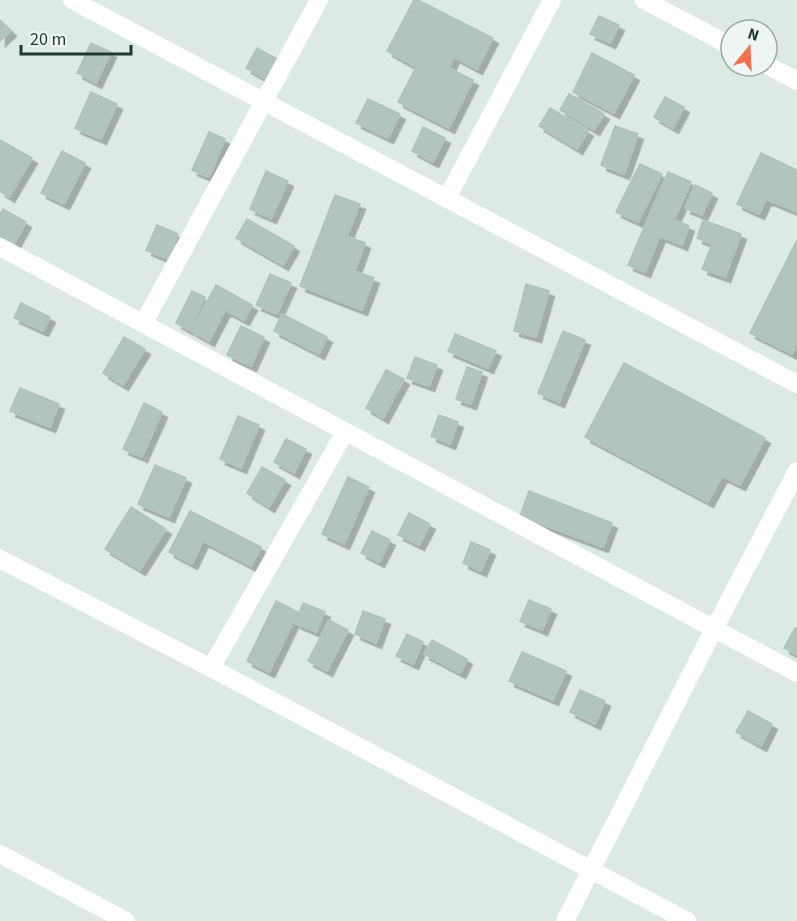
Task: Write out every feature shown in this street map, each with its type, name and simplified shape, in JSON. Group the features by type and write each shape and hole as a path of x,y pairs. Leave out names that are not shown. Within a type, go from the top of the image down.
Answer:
{"street":[{"path":"72,0 265,100 797,384"},
{"path":"143,324 319,0"},
{"path":"447,198 552,0"},
{"path":"644,0 719,40"},
{"path":"779,71 797,81"},
{"path":"0,247 797,673"},
{"path":"211,668 345,432"},
{"path":"565,921 714,628 797,471"},
{"path":"0,559 211,668 687,921"},
{"path":"0,854 126,921"}],"building":[{"path":"414,0 493,38 477,69 454,57 449,68 473,80 449,128 398,102 416,67 387,51"},
{"path":"599,16 619,25 610,43 590,34"},
{"path":"0,20 11,31 0,41"},
{"path":"91,43 111,52 96,83 77,73"},
{"path":"257,48 277,59 266,79 246,68"},
{"path":"592,53 634,75 614,113 573,92"},
{"path":"91,92 117,104 101,139 75,128"},
{"path":"569,94 604,114 594,130 560,110"},
{"path":"665,97 684,107 673,128 654,117"},
{"path":"368,99 400,114 388,138 356,123"},
{"path":"550,108 588,131 577,149 539,126"},
{"path":"615,126 638,134 624,174 601,165"},
{"path":"423,127 445,138 433,162 412,151"},
{"path":"209,132 225,139 209,177 192,170"},
{"path":"0,140 32,158 9,197 0,191"},
{"path":"62,151 85,163 64,204 41,193"},
{"path":"761,153 797,170 797,212 766,199 759,214 737,204"},
{"path":"640,164 662,174 638,222 616,212"},
{"path":"266,171 288,181 271,218 250,209"},
{"path":"668,172 691,182 674,220 689,226 682,245 660,236 645,272 628,265"},
{"path":"695,185 712,193 702,215 685,208"},
{"path":"335,195 360,204 347,236 365,243 355,271 374,278 362,310 300,286"},
{"path":"3,209 26,222 14,244 0,236 0,214"},
{"path":"247,219 294,246 283,265 236,238"},
{"path":"703,220 741,234 725,277 702,269 712,244 697,238"},
{"path":"157,225 178,234 168,259 146,250"},
{"path":"797,240 797,344 792,354 750,333"},
{"path":"270,274 291,283 277,314 256,305"},
{"path":"526,284 549,291 536,337 514,331"},
{"path":"216,285 252,305 244,320 225,310 209,341 191,331"},
{"path":"192,291 205,297 189,330 176,323"},
{"path":"21,303 50,317 43,331 14,318"},
{"path":"282,314 327,337 319,354 274,331"},
{"path":"241,326 264,337 251,366 227,355"},
{"path":"563,331 585,340 559,402 538,393"},
{"path":"455,334 496,351 488,368 448,351"},
{"path":"124,337 145,349 123,385 103,373"},
{"path":"415,357 437,365 429,386 407,378"},
{"path":"624,363 765,438 740,485 722,476 708,502 585,437"},
{"path":"467,367 482,372 471,404 456,399"},
{"path":"386,370 404,379 383,418 366,408"},
{"path":"20,388 59,404 50,427 10,411"},
{"path":"144,403 162,412 142,457 123,449"},
{"path":"439,415 458,422 450,444 431,436"},
{"path":"238,416 259,425 241,468 220,459"},
{"path":"286,439 306,449 294,473 274,462"},
{"path":"155,465 186,478 169,517 138,504"},
{"path":"262,467 285,480 269,507 247,493"},
{"path":"348,477 369,487 344,544 322,534"},
{"path":"529,491 612,523 603,547 520,516"},
{"path":"131,507 166,529 140,570 105,549"},
{"path":"190,511 261,547 251,566 203,541 192,564 169,552"},
{"path":"409,513 430,524 419,545 398,535"},
{"path":"372,531 390,540 379,562 361,553"},
{"path":"471,542 490,550 481,571 463,563"},
{"path":"529,600 551,609 542,630 520,621"},
{"path":"276,601 298,612 269,672 247,661"},
{"path":"303,603 325,612 316,632 295,623"},
{"path":"363,611 385,619 376,643 355,634"},
{"path":"329,620 348,630 327,671 308,661"},
{"path":"795,628 797,629 797,655 784,648"},
{"path":"407,634 423,642 413,664 396,656"},
{"path":"432,640 467,659 460,673 424,654"},
{"path":"522,652 566,671 553,700 509,681"},
{"path":"580,690 605,701 595,724 570,712"},
{"path":"748,711 772,724 761,746 736,732"}]}
